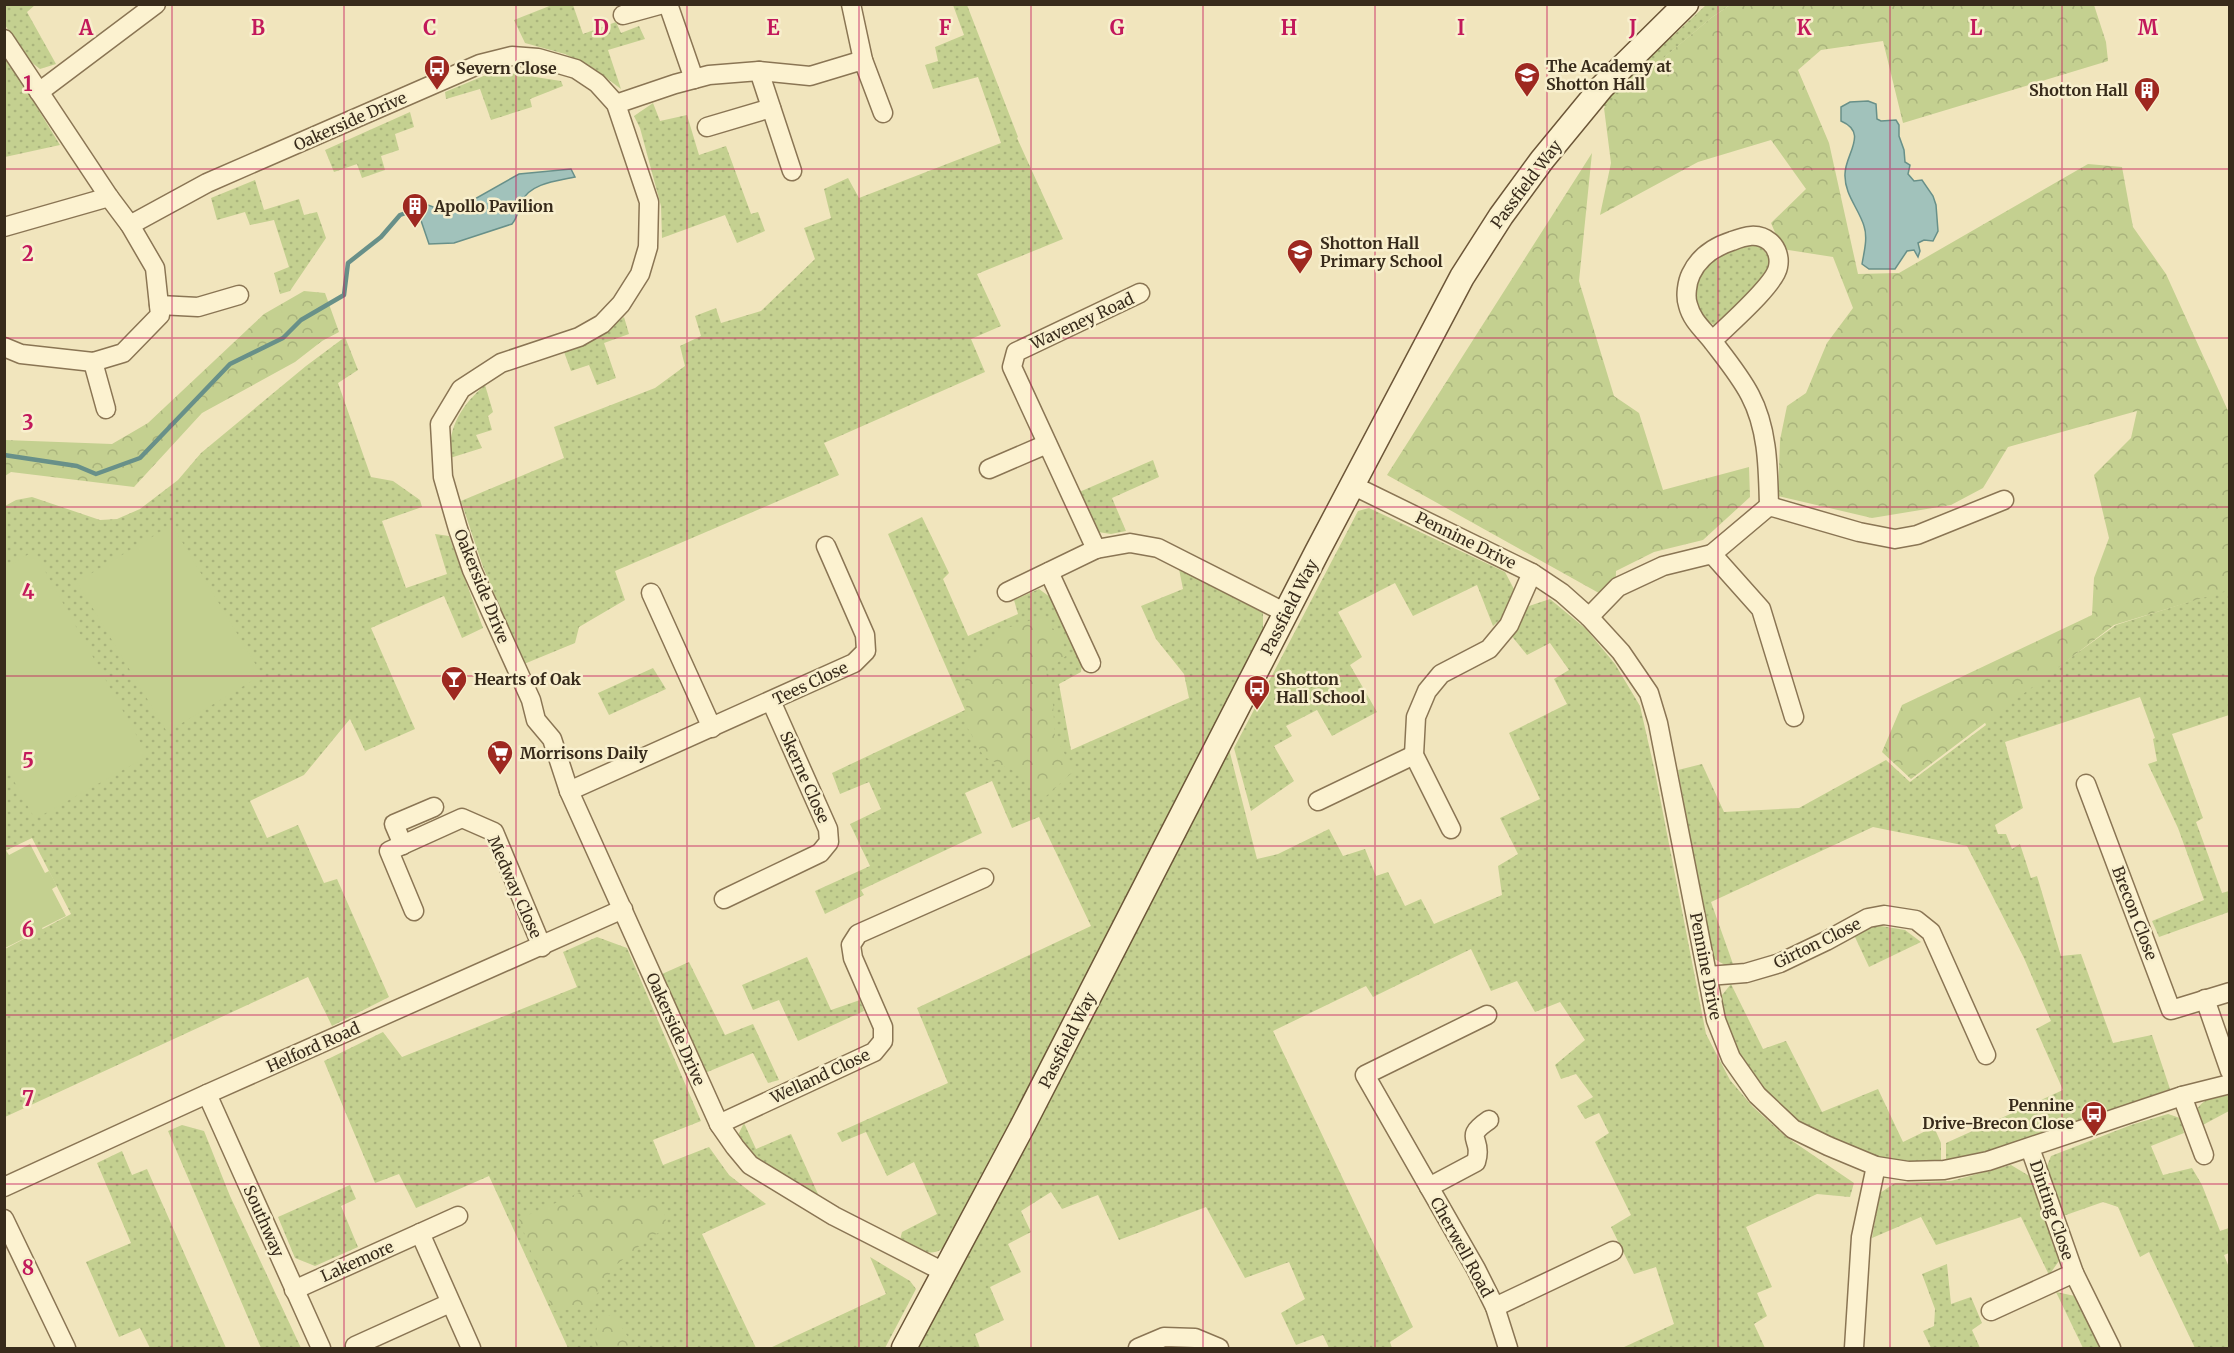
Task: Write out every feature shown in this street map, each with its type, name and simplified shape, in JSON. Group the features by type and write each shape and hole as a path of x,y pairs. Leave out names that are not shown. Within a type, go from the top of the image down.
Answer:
{"street":[{"path":"39,92 156,4"},
{"path":"623,15 663,4"},
{"path":"668,4 694,79"},
{"path":"851,4 863,60 883,113"},
{"name":"Passfield Way","path":"904,1348 1022,1128 1352,485 1462,277 1501,216 1542,160 1602,87 1686,4"},
{"path":"4,39 130,225 154,268 160,315 123,353 93,362 21,354 4,347"},
{"name":"Oakerside Drive","path":"130,225 207,183 480,64 512,56 538,58 576,69 597,83 616,104 649,202 648,247 640,274 621,303 602,324 579,337 501,363 461,389 440,424 443,477 472,570 519,683 531,700 536,720 552,739 569,791 719,1124 750,1165 834,1216 944,1272"},
{"path":"616,104 710,75 759,71 810,76 863,60"},
{"path":"759,71 792,171"},
{"path":"707,127 771,108"},
{"path":"4,227 109,197"},
{"path":"1589,617 1618,587 1663,566 1712,554 1768,506 1768,460 1761,422 1750,394 1694,320 1687,304 1688,281 1697,262 1713,249 1754,235 1770,242 1779,254 1778,268 1767,286 1712,341"},
{"name":"Waveney Road","path":"1096,549 1012,367 1016,352 1140,293"},
{"path":"159,305 198,307 239,295"},
{"path":"93,362 106,409"},
{"path":"989,469 1047,444"},
{"name":"Pennine Drive","path":"1352,485 1532,573 1562,592 1621,652 1649,693 1664,750 1716,1020 1731,1058 1757,1095 1793,1129 1876,1166 1908,1171 1944,1170 1988,1161 2182,1096 2229,1084"},
{"path":"1768,506 1859,532 1895,539 1917,535 2004,500"},
{"path":"1007,592 1096,549 1130,543 1158,548 1286,613"},
{"name":"Tees Close","path":"569,791 854,663 866,651 865,635 826,546"},
{"path":"1712,554 1761,609 1794,717"},
{"path":"1049,572 1091,663"},
{"path":"1451,829 1414,755 1416,717 1427,691 1441,675 1490,649 1509,625 1532,573"},
{"path":"651,594 712,728"},
{"name":"Skerne Close","path":"724,899 820,853 829,842 828,829 771,701"},
{"path":"1318,801 1414,755"},
{"name":"Brecon Close","path":"2086,784 2171,1010 2229,992"},
{"path":"414,911 396,848 394,824 434,807"},
{"name":"Medway Close","path":"396,848 462,818 494,832 542,947"},
{"name":"Welland Close","path":"719,1124 874,1052 883,1041 883,1027 853,958 851,945 858,934 984,878"},
{"name":"Helford Road","path":"4,1186 623,909"},
{"name":"Girton Close","path":"1708,976 1746,973 1780,963 1868,918 1884,915 1916,920 1930,932 1986,1055"},
{"path":"2205,999 2229,1071"},
{"name":"Cherwell Road","path":"1487,1015 1365,1075 1476,1269 1495,1307 1508,1348"},
{"name":"Southway","path":"207,1094 321,1348"},
{"path":"2182,1096 2204,1155"},
{"name":"Cherwell Road","path":"1429,1187 1476,1162 1479,1154 1474,1135 1476,1129 1489,1120"},
{"name":"Dinting Close","path":"2030,1148 2074,1273 2110,1348"},
{"path":"1854,1348 1861,1238 1876,1166"},
{"name":"Lakemore","path":"294,1290 458,1216"},
{"path":"4,1219 66,1348"},
{"path":"420,1233 471,1348"},
{"name":"Cherwell Road","path":"1495,1307 1614,1251"},
{"name":"Dinting Close","path":"1991,1311 2074,1273"},
{"path":"355,1346 383,1342 450,1304"},
{"path":"1134,1345 1164,1337 1195,1338 1219,1348"}],"green space":[{"path":"4,5 35,5 27,12 56,64 40,69 26,58 5,25"},
{"path":"552,5 573,5 583,34 616,22 621,33 639,26 645,39 608,50 621,89 593,68 565,54 525,43 514,20"},
{"path":"953,5 967,5 1017,138 1063,239 977,274 1001,326 971,339 985,372 824,443 839,475 615,571 625,600 579,627 575,643 524,664 483,567 461,501 564,458 554,427 655,388 685,366 680,346 701,336 695,316 716,308 721,323 761,311 815,259 804,228 831,218 824,189 848,178 859,198 1001,143 978,77 933,89 925,65 938,61 935,47 964,35"},
{"path":"1706,5 1730,5 1711,18 1606,107 1600,104"},
{"path":"1730,5 2094,5 2106,42 2108,61 1903,123 1883,41 1821,50 1798,70 1829,143 1858,274 1899,273 2088,164 2122,167 2133,227 2166,274 2229,413 2229,590 2114,625 1911,779 1882,752 1902,705 2092,615 2094,578 2109,538 2094,475 2131,438 2137,411 2008,447 1983,488 1951,505 1872,518 1778,496 1780,440 1787,406 1806,393 1827,343 1853,308 1833,257 1782,249 1771,223 1806,189 1771,140 1698,162 1600,215 1611,163 1604,108 1711,18"},
{"path":"4,55 8,60 60,145 5,157"},
{"path":"503,72 561,81 563,86 530,99 532,107 491,120 480,89 446,99 445,92 491,73"},
{"path":"653,103 660,121 687,115 699,155 726,146 751,214 758,212 765,231 737,243 725,215 662,238 661,206 640,128 634,116"},
{"path":"410,112 414,127 395,134 399,150 381,156 385,170 362,178 357,164 334,172 325,150"},
{"path":"1592,153 1579,281 1614,396 1639,413 1663,490 1749,467 1750,497 1703,540 1654,552 1616,571 1615,602 1387,475"},
{"path":"255,180 264,210 299,199 304,215 317,212 326,238 290,291 280,294 274,273 289,267 274,220 250,225 245,212 217,220 211,198"},
{"path":"1755,243 1766,254 1771,269 1716,326 1702,315 1698,308 1693,291 1694,283 1704,267 1721,255"},
{"path":"304,291 325,293 339,332 322,341 295,362 202,413 134,487 11,472 5,476 5,440 112,444 148,423 264,314"},
{"path":"624,317 629,334 604,343 616,378 597,385 589,365 571,371 564,352 599,337"},
{"path":"345,337 358,370 338,383 371,477 393,481 420,500 422,507 382,521 406,588 447,574 435,534 449,536 483,628 462,638 444,596 371,628 415,729 365,751 350,719 304,775 250,801 267,838 298,825 324,883 337,879 389,997 332,1026 308,977 5,1117 5,949 71,914 32,838 5,851 5,506 16,500 32,497 100,520 117,519 140,509 178,480 201,453 306,366"},
{"path":"485,385 493,412 488,416 492,430 476,435 482,448 450,458 451,436 458,417 463,408"},
{"path":"1153,460 1159,477 1112,498 1126,531 1111,534 1098,532 1077,493"},
{"path":"1369,508 1505,572 1515,591 1507,613 1493,626 1477,585 1413,616 1395,583 1338,612 1362,657 1350,665 1377,712 1332,736 1317,710 1286,726 1292,736 1274,746 1294,781 1251,811 1234,748 1358,511"},
{"path":"922,517 949,573 943,579 968,636 1018,614 1014,600 1039,589 1054,600 1082,662 1081,672 1059,684 1071,750 1189,698 1184,674 1156,639 1141,606 1183,589 1179,569 1263,613 1263,633 953,1237 940,1250 934,1252 922,1251 900,1240 902,1232 937,1214 914,1162 887,1176 866,1132 842,1142 837,1133 948,1083 917,1008 1091,926 1039,817 1012,828 992,781 965,793 982,833 861,890 864,895 825,914 815,891 870,866 850,824 881,809 869,782 840,794 832,773 965,710 888,534"},
{"path":"172,525 262,675 167,732 77,582"},
{"path":"34,551 148,756 35,819 5,765 5,568"},
{"path":"2229,589 2229,715 2172,734 2203,818 2196,822 2222,893 2229,891 2229,912 2159,937 2152,921 2204,900 2178,828 2148,764 2157,761 2153,739 2155,738 2140,697 2005,742 2023,808 1995,825 1998,834 2006,834 2012,849 2020,844 2031,878 2037,876 2061,956 2081,954 2113,1043 2152,1035 2170,1089 1991,1155 1946,1164 1946,1143 2063,1090 2036,1029 2051,1021 2024,958 1967,846 1873,827 1711,902 1733,964 1725,965 1711,957 1678,770 1702,764 1724,812 1799,808 1886,760 1910,782 1986,725 1984,720 2116,625"},
{"path":"1550,599 1586,629 1615,664 1640,706 1706,1034 1730,1080 1753,1107 1785,1136 1854,1183 1850,1197 1817,1194 1746,1227 1772,1287 1757,1293 1767,1316 1754,1324 1765,1348 1622,1348 1674,1324 1656,1267 1634,1274 1611,1227 1631,1215 1595,1142 1609,1133 1599,1113 1585,1119 1577,1106 1593,1097 1576,1074 1561,1079 1555,1065 1585,1040 1560,1002 1535,1012 1517,981 1491,991 1471,949 1373,997 1366,986 1273,1031 1413,1327 1390,1342 1392,1348 1329,1348 1323,1335 1296,1345 1281,1313 1305,1299 1289,1262 1245,1278 1206,1207 1119,1240 1098,1195 1062,1209 1051,1192 1021,1211 1031,1232 1008,1244 1021,1272 990,1287 1004,1320 975,1334 980,1348 916,1348 1180,834 1229,749 1257,859 1278,854 1329,829 1343,856 1365,849 1376,876 1388,872 1405,906 1421,899 1434,924 1502,895 1498,866 1518,854 1500,818 1540,799 1509,733 1567,704 1554,679 1569,670 1550,643 1527,655 1510,634 1529,606"},
{"path":"1041,617 1060,635 1067,655 1046,672 1053,705 1055,736 1074,771 1044,798 1014,771 984,757 967,727 965,669 1007,628"},
{"path":"653,668 666,689 609,715 598,693"},
{"path":"30,844 45,873 49,871 57,886 52,889 66,916 42,928 45,933 31,940 29,936 5,948 5,849 9,855"},
{"path":"1881,926 1905,930 1921,942 1869,967 1854,935 1868,928"},
{"path":"597,937 627,948 701,1121 653,1140 663,1165 709,1147 729,1175 766,1204 702,1234 756,1348 568,1348 489,1176 416,1208 399,1174 375,1183 324,1061 383,1032 402,1057 577,987 563,952"},
{"path":"807,957 831,1010 860,1000 864,1011 798,1041 779,1000 753,1010 742,985"},
{"path":"689,962 725,1035 753,1024 779,1080 768,1083 753,1053 705,1073 662,974"},
{"path":"1731,984 1763,1049 1786,1041 1822,1112 1878,1089 1903,1142 1934,1127 1941,1143 1941,1162 1905,1164 1876,1159 1812,1134 1762,1091 1735,1055 1718,1000"},
{"path":"2229,1095 2229,1111 2199,1127 2194,1116 2200,1105 2208,1100"},
{"path":"2168,1114 2180,1118 2184,1133 2151,1146 2163,1175 2192,1168 2202,1185 2220,1231 2229,1228 2229,1253 2224,1255 2230,1270 2229,1348 2195,1348 2149,1252 2140,1257 2118,1207 2103,1202 2063,1216 2047,1166 2051,1156 2131,1125"},
{"path":"744,1123 756,1149 791,1134 818,1194 816,1195 757,1162 737,1137"},
{"path":"182,1125 204,1131 230,1196 301,1348 261,1348 168,1131"},
{"path":"122,1151 132,1175 147,1169 226,1348 150,1348 140,1328 119,1337 86,1262 131,1243 97,1163"},
{"path":"2011,1165 2031,1177 2059,1261 2049,1275 2021,1217 1936,1245 1921,1217 1872,1238 1880,1193 1895,1183 1951,1181"},
{"path":"350,1185 356,1199 341,1206 358,1247 315,1266 295,1258 278,1217"},
{"path":"583,1191 605,1202 651,1197 664,1210 667,1228 649,1238 615,1266 588,1308 553,1311 519,1219"},
{"path":"870,1257 910,1281 916,1289 885,1348 770,1348 886,1294"},
{"path":"1947,1264 1951,1304 1971,1297 1982,1323 1972,1330 1980,1348 1931,1348 1923,1331 1934,1326 1935,1309 1922,1274"},
{"path":"2056,1292 2075,1296 2101,1348 2083,1348"},
{"path":"598,1313 615,1317 635,1348 595,1348"}],"water":[{"path":"1868,101 1876,104 1877,119 1896,120 1899,125 1905,162 1910,165 1908,174 1914,181 1922,180 1936,205 1938,231 1933,241 1924,240 1918,243 1920,251 1918,257 1914,250 1907,251 1895,269 1869,269 1862,264 1866,235 1845,181 1846,166 1855,138 1849,126 1841,121 1841,107 1850,102"},
{"path":"571,169 575,177 545,184 526,195 512,224 454,243 429,244 414,200 436,208 466,204 519,174"}],"waterway":[{"path":"4,455 77,466 96,474 140,458 230,364 283,338 301,320 344,295 348,263 381,237 400,215 417,209"}],"place":[{"name":"Severn Close","path":"437,91"},
{"name":"The Academy at Shotton Hall","path":"1527,98"},
{"name":"Shotton Hall","path":"2147,113"},
{"name":"Apollo Pavilion","path":"415,229"},
{"name":"Shotton Hall Primary School","path":"1300,275"},
{"name":"Hearts of Oak","path":"454,702"},
{"name":"Shotton Hall School","path":"1257,711"},
{"name":"Morrisons Daily","path":"500,776"},
{"name":"Pennine Drive-Brecon Close","path":"2094,1137"}]}
